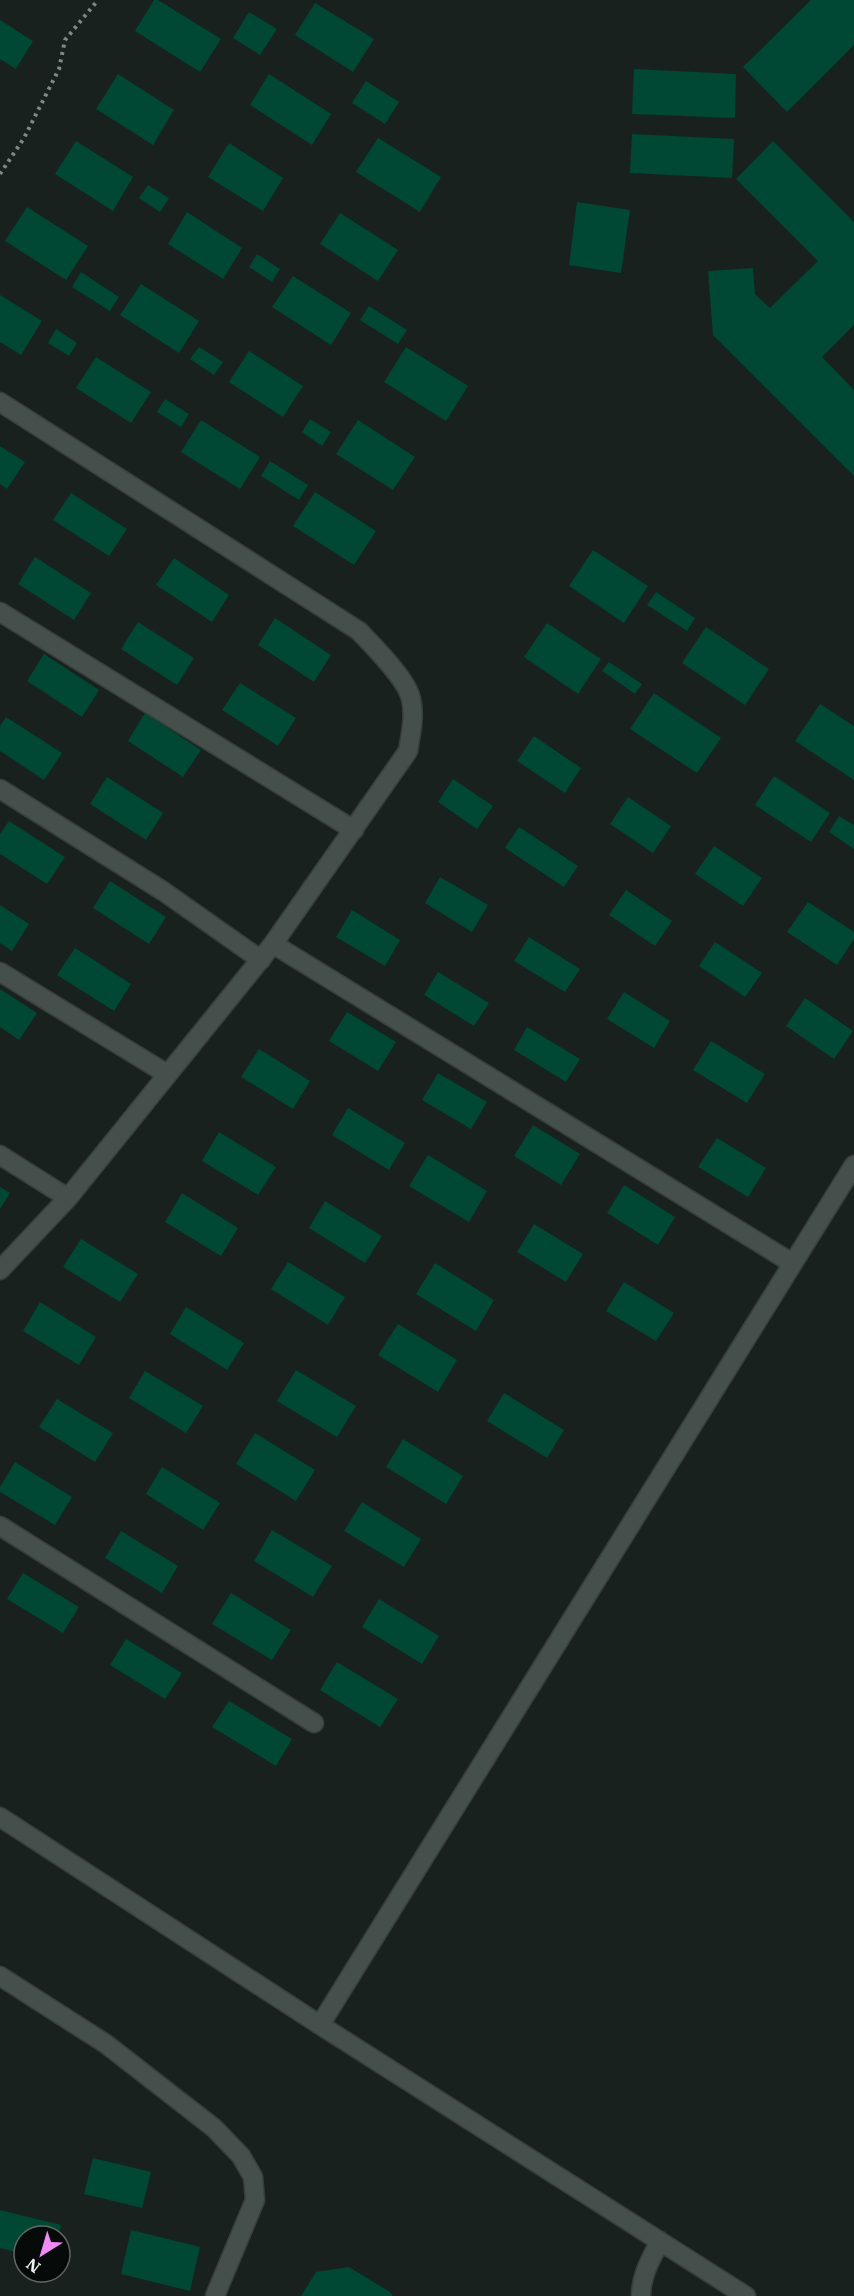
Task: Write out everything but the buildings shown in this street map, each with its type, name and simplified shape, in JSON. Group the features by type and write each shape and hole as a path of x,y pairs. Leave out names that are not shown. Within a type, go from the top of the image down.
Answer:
{"street":[{"path":"0,402 359,631 392,667 411,696 413,721 408,751 261,960 68,1198 0,1270"},
{"path":"0,612 354,830"},
{"path":"0,789 163,891 261,960"},
{"path":"273,944 792,1263"},
{"path":"0,972 167,1074"},
{"path":"0,1155 68,1198"},
{"path":"320,2025 854,1165"},
{"path":"0,1526 314,1723"},
{"path":"0,1817 320,2025 746,2296"},
{"path":"0,1976 106,2044 214,2128 241,2156 253,2177 255,2200 215,2296"},
{"path":"641,2296 641,2284 645,2270 660,2241"}],"path":[{"path":"0,174 24,138 59,69 65,40 98,0"}]}
